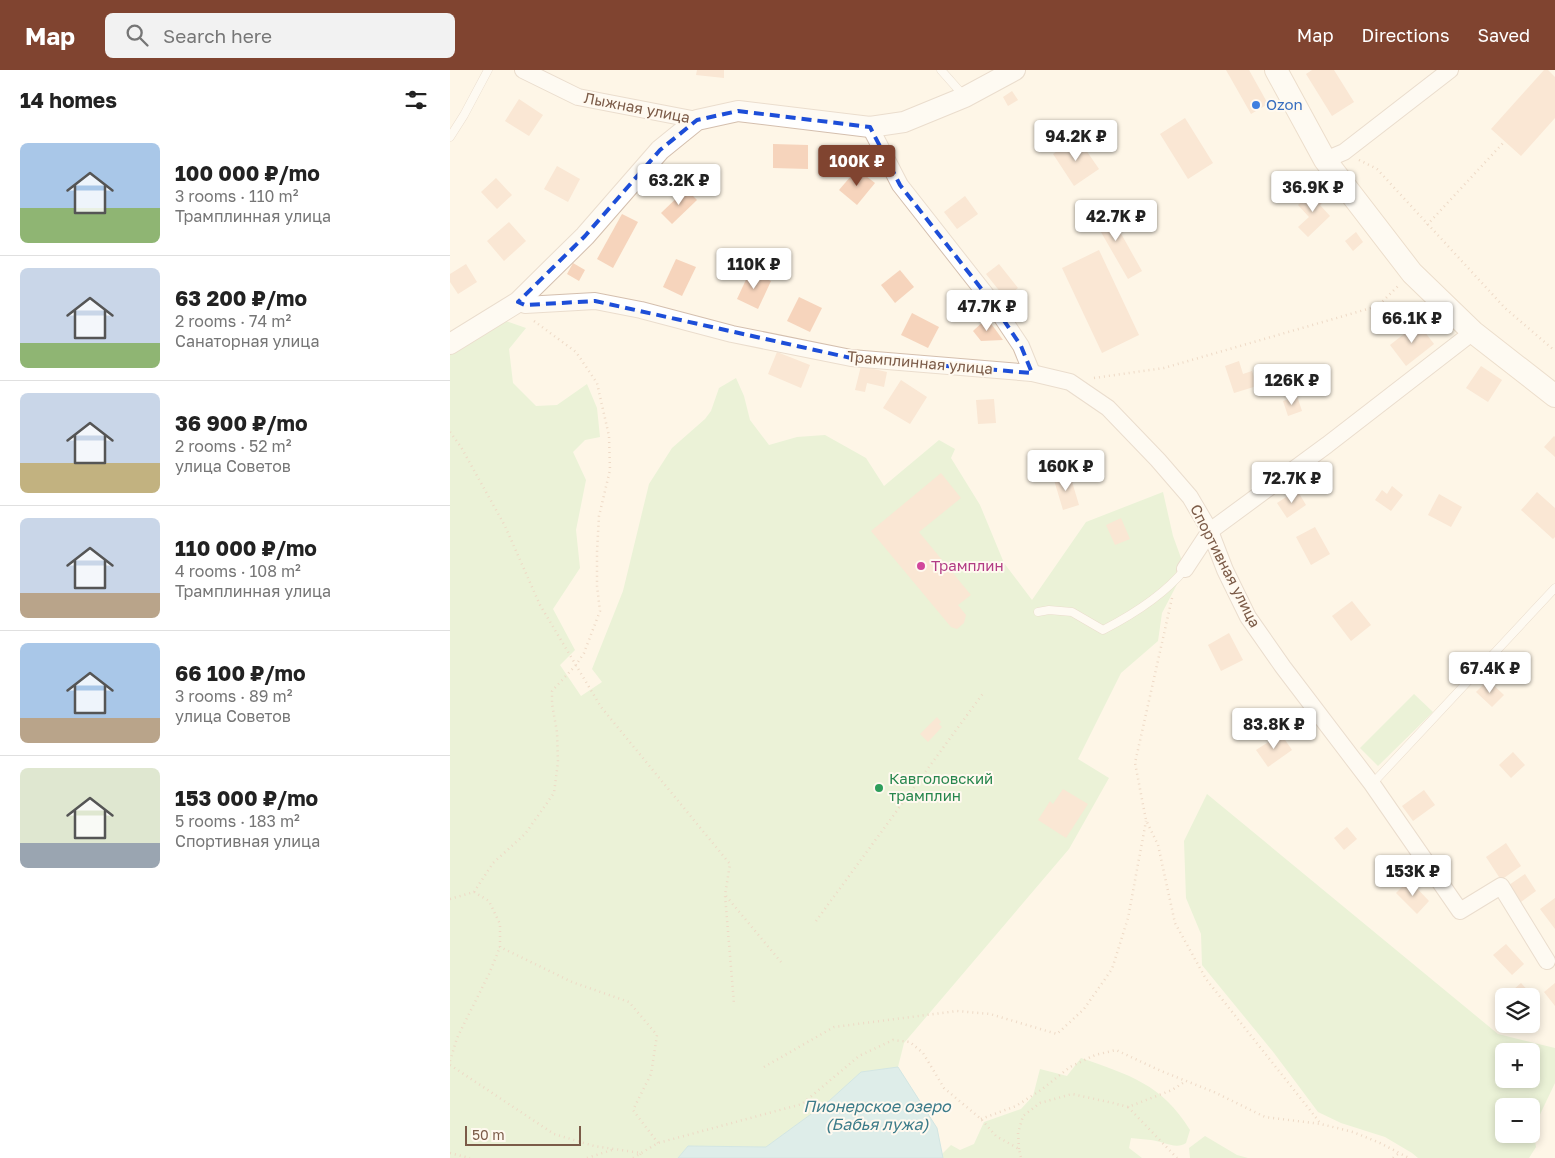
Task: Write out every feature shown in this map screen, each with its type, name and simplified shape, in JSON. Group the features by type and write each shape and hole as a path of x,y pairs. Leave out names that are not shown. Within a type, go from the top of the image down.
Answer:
{"main road":[{"path":"1276,70 1412,273 1473,332 1555,396"}],"street":[{"name":"Лыжная улица","path":"523,70 578,97 698,120"},
{"path":"450,344 522,304 585,236 660,150 698,120 738,112 870,127 904,122 965,97 1015,70"},
{"path":"1334,156 1450,70"},
{"path":"870,127 900,185 991,302 1020,346 1032,373"},
{"name":"Трамплинная улица","path":"522,304 595,301 641,310 732,334 851,358 1032,373"},
{"path":"1185,569 1210,531 1327,445 1473,332"},
{"name":"Спортивная улица","path":"1032,373 1070,382 1108,408 1158,460 1190,497 1210,531 1225,570 1248,617 1372,784 1460,911 1501,886 1548,961"}],"lane":[{"path":"450,137 488,70"},
{"path":"941,70 965,97"},
{"path":"1038,612 1049,610 1072,612 1103,630 1124,619 1175,582 1185,569"},
{"path":"1372,784 1555,588"}],"path":[{"path":"1427,225 1504,142"},
{"path":"1334,156 1376,169 1505,308 1555,351"},
{"path":"1070,382 1164,368 1378,306 1412,273"},
{"path":"450,899 474,892 493,863 525,834 554,793 558,762 557,732 552,704 552,691 576,665 584,653 600,611 597,586 597,552 600,516 610,470 608,436 597,382 576,352 528,317 522,304"},
{"path":"450,432 505,526 540,605 601,706 730,864 725,895 734,1004"},
{"path":"1175,582 1135,763 1146,820 1158,845 1175,923 1206,979 1321,1124"},
{"path":"816,921 984,692"},
{"path":"764,1067 834,1027 957,1011 990,1014 1057,1034 1084,1009 1112,968 1128,918 1146,820"},
{"path":"450,1061 457,1038 489,974 500,946 500,924 489,901 474,892"},
{"path":"725,895 781,962"},
{"path":"500,946 572,982 629,1002 657,1035 651,1074 633,1110 658,1142"},
{"path":"633,1158 658,1142 802,1104 859,1056 894,1040 910,1042 923,1053 944,1088 981,1119 996,1136 1018,1149"},
{"path":"981,1119 1016,1106 1041,1090 1070,1067 1094,1055 1116,1050 1161,1071 1214,1092 1265,1117 1321,1124 1352,1132 1380,1143 1409,1158"},
{"path":"450,1065 554,1134 594,1146 641,1154"},
{"path":"1128,1107 1172,1090 1186,1081"},
{"path":"1021,1158 1018,1149 1018,1133 1023,1116 1040,1103 1072,1094 1128,1107 1176,1158"},
{"path":"587,1158 616,1149"},
{"path":"450,1153 470,1158"},
{"path":"1393,1158 1399,1153"},
{"path":"638,1158 641,1154"}],"highlighted area":[{"path":"738,111 870,127 900,185 991,301 1021,346 1032,373 851,358 595,301 525,305 518,302 585,236 660,150 697,120"}],"green space":[{"path":"506,321 526,328 509,349 513,383 536,406 557,405 587,384 597,408 600,437 585,440 573,452 586,480 576,530 580,568 553,609 575,650 560,665 581,696 602,682 592,669 623,591 649,484 672,448 705,419 711,411 719,388 736,378 744,396 750,420 769,445 797,437 825,435 866,458 884,486 939,440 955,449 951,458 980,505 1004,563 1032,600 1086,522 1163,492 1173,536 1185,569 1162,613 1158,641 1121,673 1078,759 1109,778 1069,849 904,1043 898,1067 861,1072 829,1101 766,1147 688,1146 678,1158 450,1158 450,355"},
{"path":"1414,694 1433,712 1378,766 1360,748"},
{"path":"1207,794 1495,1033 1535,1043 1495,1043 1495,1088 1540,1088 1540,1044 1555,1048 1555,1083 1540,1114 1540,1098 1495,1098 1495,1143 1535,1143 1536,1147 1529,1158 1418,1158 1385,1137 1341,1123 1318,1112 1274,1053 1202,965 1201,934 1186,898 1184,841"},
{"path":"1081,1058 1129,1076 1156,1091 1179,1114 1190,1130 1186,1143 1178,1146 1131,1138 1129,1148 1142,1158 943,1158 941,1155 951,1145 960,1150 974,1144 984,1122 1021,1109 1033,1096 1040,1069 1067,1076"},
{"path":"1205,1136 1237,1155 1248,1158 1190,1158 1189,1148"}],"water":[{"name":"Пионерское озеро (Бабья лужа)","path":"898,1067 937,1128 943,1158 678,1158 688,1146 766,1147 829,1101 861,1072"}],"building":[{"path":"697,70 724,70 724,78 696,75"},
{"path":"1226,70 1249,70 1268,104 1251,114"},
{"path":"1312,70 1334,70 1354,102 1332,116 1306,74"},
{"path":"1544,70 1548,70 1555,77 1555,118 1521,156 1491,129"},
{"path":"1012,91 1018,100 1008,106 1003,97"},
{"path":"519,99 543,115 529,136 505,121"},
{"path":"1185,118 1213,163 1188,179 1160,134"},
{"path":"1077,137 1099,169 1074,186 1053,154"},
{"path":"773,144 808,145 808,169 773,168"},
{"path":"557,166 580,179 568,202 544,189"},
{"path":"857,169 875,183 857,205 839,190"},
{"path":"496,178 512,195 497,209 481,192"},
{"path":"686,189 697,200 672,224 661,213"},
{"path":"1315,189 1325,200 1320,205 1330,216 1308,237 1298,227 1309,217 1298,205"},
{"path":"965,196 978,214 957,229 944,212"},
{"path":"1105,205 1142,271 1128,279 1090,213"},
{"path":"622,214 638,222 613,268 597,259"},
{"path":"509,222 526,241 504,261 487,241"},
{"path":"1356,232 1363,242 1353,251 1345,241"},
{"path":"1099,250 1139,335 1102,353 1062,268"},
{"path":"676,259 696,267 682,296 663,287"},
{"path":"573,263 585,270 579,281 567,274"},
{"path":"466,264 477,282 458,294 450,282 450,274"},
{"path":"999,264 1018,288 1005,298 986,274"},
{"path":"900,270 914,287 895,303 881,285"},
{"path":"750,271 771,281 758,309 737,299"},
{"path":"799,297 822,308 810,332 787,321"},
{"path":"912,313 939,327 928,348 901,335"},
{"path":"987,318 1003,340 981,341 973,331"},
{"path":"1418,323 1434,344 1406,366 1390,345"},
{"path":"777,352 810,365 801,388 768,374"},
{"path":"1239,361 1243,374 1252,371 1257,386 1234,393 1225,366"},
{"path":"861,366 887,372 884,387 867,383 865,392 855,390"},
{"path":"1481,366 1502,380 1488,402 1466,388"},
{"path":"901,380 927,397 910,424 883,408"},
{"path":"1297,396 1302,411 1288,416 1283,401"},
{"path":"994,399 996,423 978,424 976,400"},
{"path":"1555,437 1555,457 1544,447"},
{"path":"941,473 961,498 919,532 971,595 958,605 966,615 964,623 957,629 951,627 871,531"},
{"path":"1070,475 1079,505 1063,510 1054,480"},
{"path":"1392,486 1403,495 1391,511 1375,500 1382,490 1387,494"},
{"path":"1297,490 1306,505 1287,518 1277,503"},
{"path":"1537,492 1555,508 1555,537 1553,539 1521,510"},
{"path":"1439,494 1462,507 1451,527 1428,515"},
{"path":"1121,518 1130,539 1115,545 1106,525"},
{"path":"1315,527 1330,554 1311,565 1296,537"},
{"path":"1352,601 1371,625 1351,641 1332,616"},
{"path":"1229,633 1243,660 1221,671 1208,645"},
{"path":"1488,680 1504,695 1492,707 1476,692"},
{"path":"937,717 942,727 928,742 920,734"},
{"path":"1281,734 1292,750 1268,767 1256,750"},
{"path":"1513,752 1525,765 1511,778 1499,765"},
{"path":"1063,789 1088,804 1066,838 1038,820 1050,801 1053,804"},
{"path":"1424,790 1435,805 1413,821 1402,806"},
{"path":"1347,827 1357,839 1344,850 1334,838"},
{"path":"1506,843 1521,866 1501,880 1486,857"},
{"path":"1525,874 1536,891 1521,902 1509,885"},
{"path":"1409,880 1429,901 1417,914 1396,893"},
{"path":"1555,898 1555,929 1540,909"},
{"path":"1506,944 1524,964 1512,975 1493,955"},
{"path":"1521,983 1526,988 1515,988"},
{"path":"1555,983 1555,1006 1544,992"}],"place":[{"name":"Ozon","path":"1256,105"},
{"name":"Трамплин","path":"921,566"},
{"name":"Кавголовский трамплин","path":"879,788"}]}
